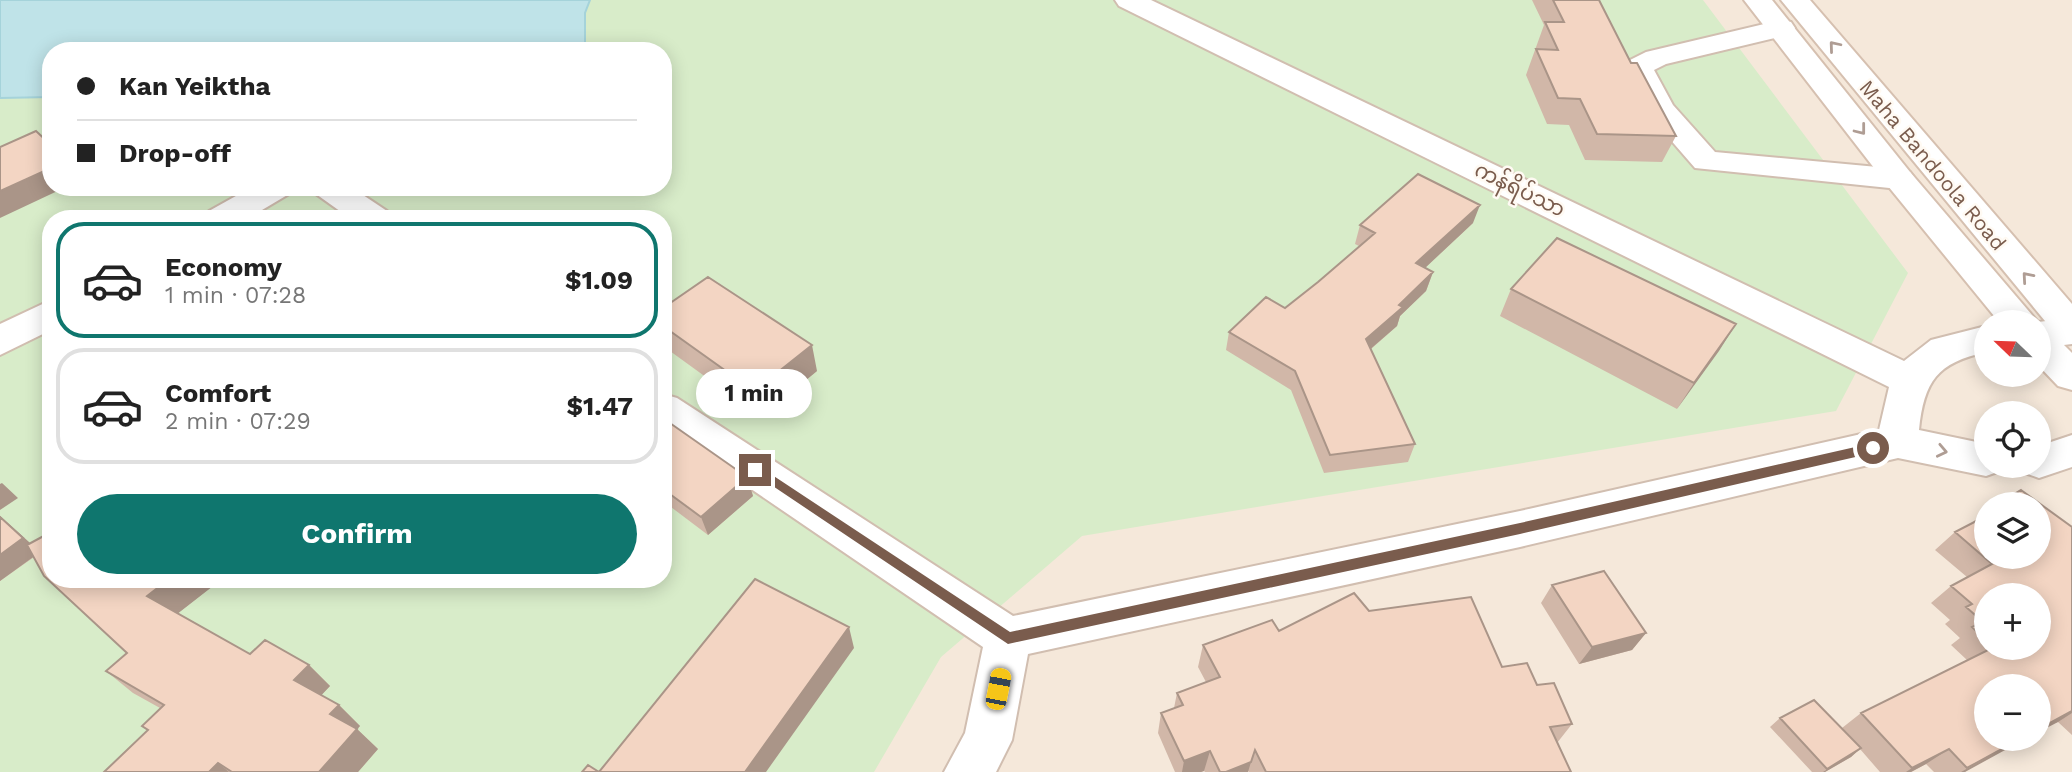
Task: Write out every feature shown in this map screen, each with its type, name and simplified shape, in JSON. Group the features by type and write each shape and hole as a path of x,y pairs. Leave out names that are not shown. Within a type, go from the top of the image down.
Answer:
{"street":[{"name":"ကန်ရိပ်သာ","path":"1129,0 1909,380"},
{"name":"Maha Bandoola Road","path":"1758,0 1899,179 2010,310"},
{"name":"Maha Bandoola Road","path":"1795,0 2072,330"},
{"path":"1781,28 1656,58 1638,67 1660,109 1706,161 1899,179"},
{"path":"237,210 261,196"},
{"path":"341,196 362,210"},
{"path":"0,341 42,318"},
{"path":"2051,333 2072,330"},
{"path":"1898,442 1901,407 1909,380 1927,358 1942,349 1974,342"},
{"path":"2051,355 2072,376"},
{"path":"672,416 1008,638 1520,529 1898,442 1974,458"},
{"path":"2051,458 2072,451"},
{"path":"969,772 988,740 1008,638"}],"shaded area":[{"path":"0,0 2072,0 2072,772 0,772"}],"green space":[{"path":"0,0 1703,0 1908,273 1836,411 1082,536 941,657 874,772 0,772"}],"water":[{"path":"0,0 590,0 585,13 585,42 42,42 42,97 0,98"}],"building":[{"path":"1553,0 1599,0 1631,63 1637,63 1676,136 1597,134 1580,99 1558,98 1536,49 1558,50 1545,22 1564,22"},
{"path":"36,131 42,137 42,172 0,191 0,147"},
{"path":"1418,174 1480,205 1416,263 1433,272 1399,305 1403,307 1366,339 1415,444 1330,455 1295,371 1229,332 1266,297 1285,308 1318,282 1375,233 1360,225"},
{"path":"1557,238 1736,324 1694,383 1511,289"},
{"path":"708,277 812,345 754,391 672,332 672,302"},
{"path":"672,424 747,477 701,517 672,496"},
{"path":"2051,512 2072,527 2072,711 2051,722 2051,674 1974,674 1974,751 1998,751 1967,768 1949,749 1912,768 1861,713 1974,657 1974,660 2051,660 2051,583 1974,583 1974,614 1966,607 1972,604 1951,586 1983,569 2051,569"},
{"path":"0,517 23,538 0,555"},
{"path":"1974,522 1974,548 1955,532"},
{"path":"42,537 42,572 27,545"},
{"path":"1604,571 1646,633 1592,647 1552,585"},
{"path":"755,579 849,627 745,772 599,772"},
{"path":"57,588 157,588 147,596 250,654 265,640 309,665 294,680 339,705 330,714 357,729 319,772 232,772 218,763 209,772 104,772 148,730 142,726 164,705 106,671 127,653"},
{"path":"1354,593 1369,611 1471,597 1502,667 1527,663 1537,685 1554,683 1572,724 1550,727 1571,772 1266,772 1255,750 1251,762 1226,772 1220,772 1210,751 1184,761 1161,713 1183,705 1177,693 1220,677 1203,645 1272,620 1279,631"},
{"path":"1814,700 1861,748 1827,769 1780,718"},
{"path":"588,765 599,772 582,772"}],"route":[{"path":"755,470 1008,638 1520,529 1873,448"}]}
